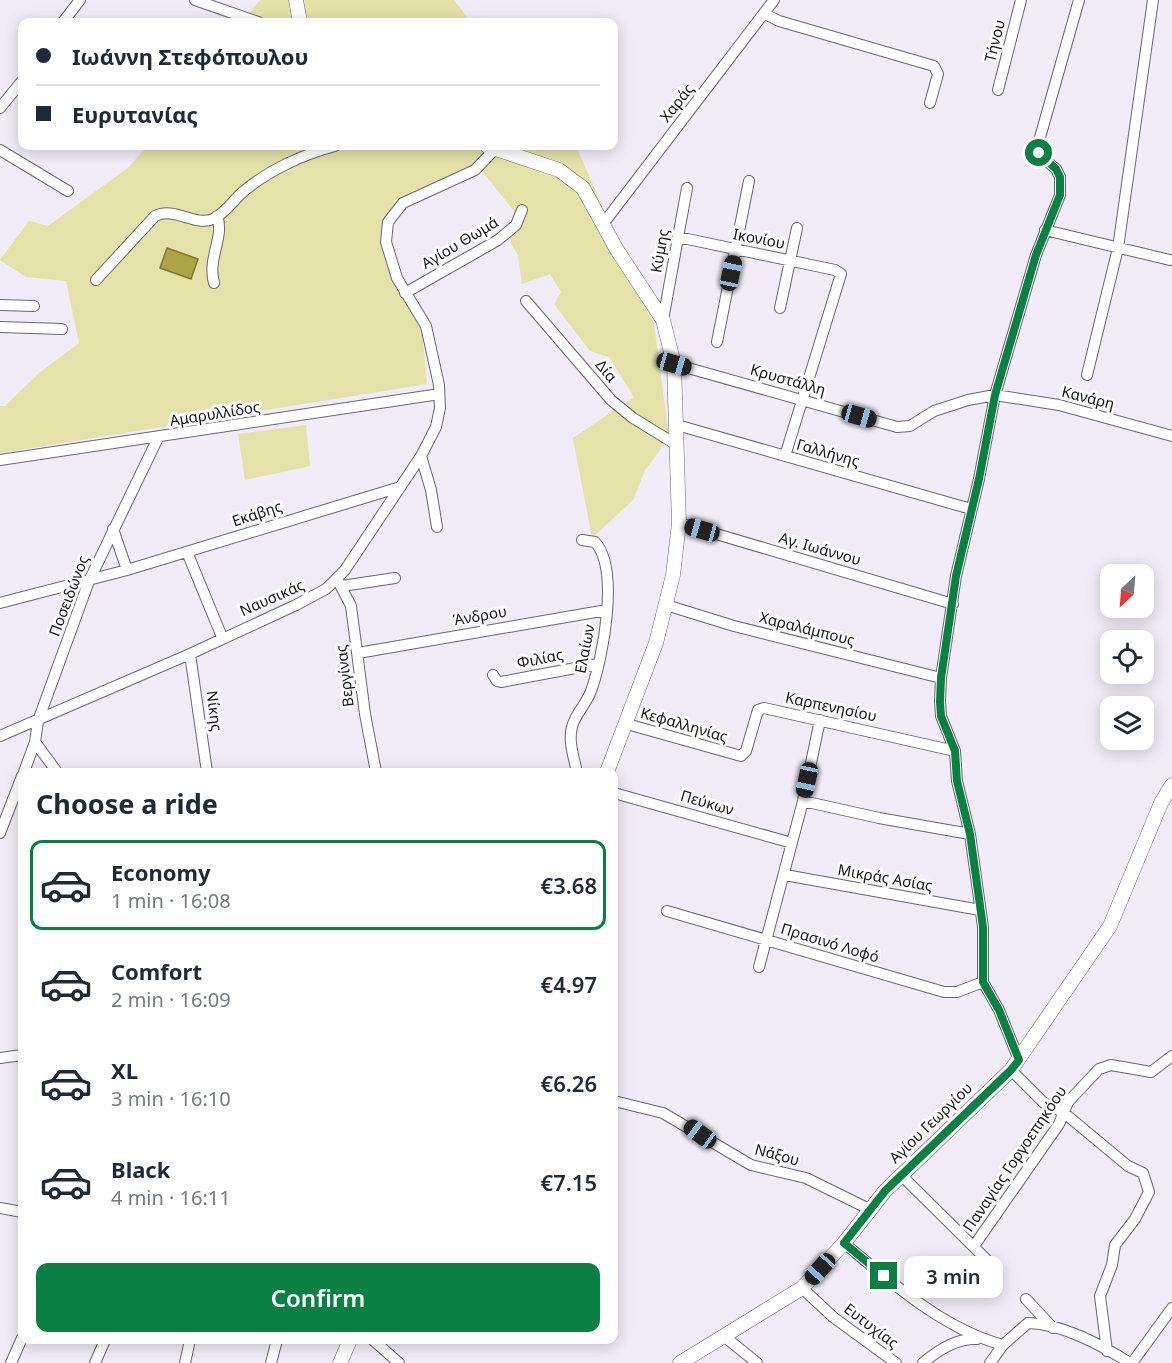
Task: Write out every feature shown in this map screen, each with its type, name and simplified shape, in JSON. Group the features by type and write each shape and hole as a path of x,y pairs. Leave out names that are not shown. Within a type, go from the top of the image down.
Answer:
{"main road":[{"path":"296,0 299,18"},
{"path":"500,150 568,174 583,188 663,320 674,364 679,523 676,557 656,643 609,768"},
{"name":"Αγίου Γεωργίου","path":"680,1363 802,1288 844,1243 869,1209 901,1175 1015,1065 1110,926 1161,803 1172,785"},
{"path":"340,1363 348,1344"}],"street":[{"path":"66,18 80,0"},
{"path":"195,0 247,18"},
{"name":"Χαράς","path":"603,224 774,0"},
{"name":"Τήνου","path":"998,90 1021,0"},
{"path":"1079,0 1038,148 1042,157 1056,169 1060,195 1045,230 995,395 952,604 941,678 941,716 955,751 957,781 970,834 983,927 983,982 999,1010 1015,1065 1044,1102 1063,1112 1128,1166 1143,1173 1149,1184 1148,1195 1136,1219 1115,1245 1112,1265 1100,1296 1107,1351"},
{"path":"1087,375 1118,248 1154,0"},
{"path":"765,14 779,21 936,67 938,74 930,103"},
{"path":"0,108 18,86"},
{"path":"0,150 68,191"},
{"path":"96,280 136,234 161,212 200,221 217,216 254,184 307,154 321,150"},
{"path":"440,408 433,395 436,372 423,319 397,278 386,242 392,215 397,208 420,194 475,170 489,150"},
{"path":"717,342 749,181"},
{"name":"Κύμης","path":"663,320 687,188"},
{"name":"Αγίου Θωμά","path":"405,293 498,240 516,225 522,210"},
{"path":"214,283 211,270 220,225 217,216"},
{"path":"780,308 797,228"},
{"path":"1045,230 1170,260"},
{"name":"Ικονίου","path":"678,237 840,272 842,279 802,400"},
{"name":"Δία","path":"526,301 611,400 633,418 677,445"},
{"path":"0,305 34,306"},
{"path":"0,327 62,329"},
{"name":"Κρυστάλλη","path":"674,364 903,427 920,421 934,411 981,396 995,395"},
{"name":"Ναυσικάς","path":"0,736 190,654 339,582 397,488 421,456 436,427 440,408 436,372"},
{"name":"Αμαρυλλίδος","path":"0,460 433,395"},
{"name":"Κανάρη","path":"995,395 1059,405 1172,436"},
{"path":"785,456 802,400"},
{"name":"Γαλλήνης","path":"677,425 971,509"},
{"name":"Ποσειδώνος","path":"25,768 35,742 38,721 89,580 158,438"},
{"path":"421,456 431,490 437,527"},
{"name":"Εκάβης","path":"0,603 127,570 397,488"},
{"name":"Αγ. Ιωάννου","path":"679,523 952,604"},
{"path":"113,529 127,570"},
{"name":"Ελαίων","path":"576,768 571,730 591,691 607,610 604,554 595,542 582,540"},
{"path":"187,552 222,637"},
{"path":"339,582 395,578"},
{"name":"Βεργίνας","path":"339,582 351,606 364,714 375,768"},
{"name":"Χαραλάμπους","path":"666,605 734,626 941,678"},
{"name":"Άνδρου","path":"358,653 607,610"},
{"name":"Νίκης","path":"190,654 206,768"},
{"name":"Φιλίας","path":"494,675 496,681 501,682 597,664"},
{"name":"Καρπενησίου","path":"733,754 741,756 745,754 757,712 762,708 955,751"},
{"path":"759,967 765,939 785,875 820,720"},
{"name":"Κεφαλληνίας","path":"627,724 733,754"},
{"path":"35,742 54,768"},
{"name":"Ποσειδώνος","path":"0,833 18,788"},
{"name":"Πεύκων","path":"618,794 792,843"},
{"path":"803,801 879,818 970,834"},
{"path":"12,804 18,808"},
{"name":"Μικράς Ασίας","path":"785,875 980,910"},
{"name":"Πρασινό Λοφό","path":"667,911 944,992 957,992 983,982"},
{"path":"0,1058 18,1056"},
{"name":"Παναγίας Γοργοεπηκόου","path":"974,1246 1059,1124 1068,1101 1104,1066 1151,1072 1172,1056"},
{"name":"Νάξου","path":"618,1102 663,1113 751,1165 806,1178 869,1209"},
{"path":"901,1175 988,1261"},
{"path":"0,1208 18,1211"},
{"path":"844,1243 922,1304 980,1339 1003,1345"},
{"name":"Ευτυχίας","path":"802,1288 833,1317 896,1363"},
{"path":"1026,1299 1053,1328"},
{"path":"990,1363 1003,1345 1028,1323 1080,1336 1126,1362 1172,1308"},
{"path":"725,1337 757,1363"},
{"path":"922,1363 956,1342 980,1339"},
{"path":"11,1363 19,1344"},
{"path":"95,1363 103,1344"},
{"path":"185,1363 189,1344"},
{"path":"272,1363 276,1344"},
{"path":"378,1344 399,1363"}],"shaded area":[{"path":"260,0 454,0 468,18 245,18"},
{"path":"144,150 578,150 654,324 669,438 645,470 633,500 592,538 573,438 634,397 609,357 590,351 554,304 561,292 550,274 522,284 518,255 507,237 522,221 478,166 392,206 383,235 395,282 422,331 427,384 0,453 0,406 5,406 38,374 79,343 66,281 26,277 0,260 29,221 48,226 129,167"},
{"path":"167,248 198,259 191,279 160,268"},
{"path":"306,425 310,466 245,480 238,434"}],"route":[{"path":"884,1276 844,1243 885,1191 1019,1060 999,1010 983,982 983,927 970,834 957,781 955,751 941,716 940,702 941,678 956,576 979,479 995,395 1036,255 1060,195 1060,177 1056,169 1039,153"}]}
